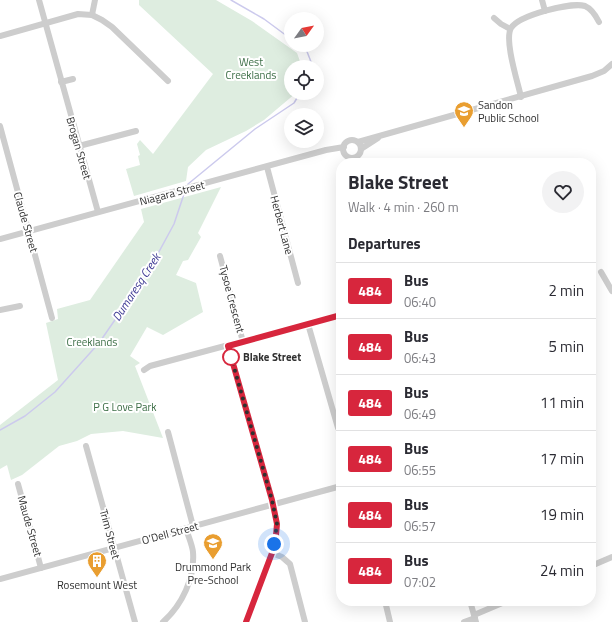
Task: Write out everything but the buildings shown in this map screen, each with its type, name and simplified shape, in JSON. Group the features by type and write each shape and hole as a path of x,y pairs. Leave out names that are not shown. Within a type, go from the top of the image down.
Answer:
{"street":[{"name":"Brogan Street","path":"39,0 78,146 98,212"},
{"path":"92,14 95,0"},
{"path":"542,0 545,11"},
{"path":"521,97 509,40 510,29 519,20 567,5 577,5 586,7 595,14 599,22"},
{"path":"0,36 45,22 78,14 92,14 112,27 168,81"},
{"path":"494,18 510,29"},
{"path":"382,135 361,149 357,156 347,156 344,152 345,144 350,140 358,142 382,135 521,97 592,76 604,71 612,64"},
{"path":"61,82 74,79"},
{"name":"Claude Street","path":"0,126 52,318"},
{"path":"78,146 136,131"},
{"path":"358,142 361,149"},
{"name":"Niagara Street","path":"0,239 326,150 344,147"},
{"name":"Herbert Lane","path":"267,166 298,283"},
{"name":"Tysoe Crescent","path":"220,256 244,342"},
{"path":"601,272 612,291"},
{"path":"0,310 20,306"},
{"path":"144,370 150,366 336,316"},
{"path":"308,324 336,421"},
{"path":"228,346 277,524 272,553 246,622"},
{"path":"168,432 193,526"},
{"name":"Trim Street","path":"86,446 135,622"},
{"name":"Maude Street","path":"18,484 41,568"},
{"name":"O'Dell Street","path":"0,579 336,487"},
{"path":"163,622 170,616 183,597 193,566 193,551 186,528"},
{"path":"272,553 282,557 290,564 304,622"},
{"path":"596,564 612,557"},
{"path":"386,606 390,622"},
{"path":"471,606 475,618"},
{"path":"464,622 498,606"}],"green space":[{"name":"West Creeklands","path":"139,0 216,0 252,21 284,44 284,52 297,53 300,60 284,60 284,100 288,100 264,120 246,131 206,150 188,167 186,181 134,196 126,169 140,165 138,156 140,155 137,144 140,140 153,154 213,74 139,5"},
{"name":"Creeklands","path":"221,187 198,233 201,237 188,260 183,261 176,275 196,283 203,312 163,335 147,327 130,356 140,363 135,366 163,438 123,431 91,434 77,441 59,446 22,475 11,480 7,465 0,469 0,425 58,380 46,323 58,319 57,309 90,300 144,222 141,209"}],"waterway":[{"name":"Dumaresq Creek","path":"231,0 264,19 284,34"},
{"name":"Dumaresq Creek","path":"307,52 310,60"},
{"name":"Dumaresq Creek","path":"188,184 255,129 294,103 296,100"},
{"name":"Dumaresq Creek","path":"0,430 25,416 55,392 99,343 148,272 174,224 184,194"}],"bus line":[{"name":"484","path":"246,622 272,553 277,524 272,500 228,346 336,316"}],"place":[{"name":"Sandon Public School","path":"464,128"},
{"name":"Blake Street","path":"231,357"},
{"name":"Drummond Park Pre-School","path":"213,560"},
{"name":"Rosemount West","path":"97,578"}],"route":[{"path":"231,357 272,500 277,524 274,544"}],"park label":[{"name":"P G Love Park","path":"125,407"}]}
